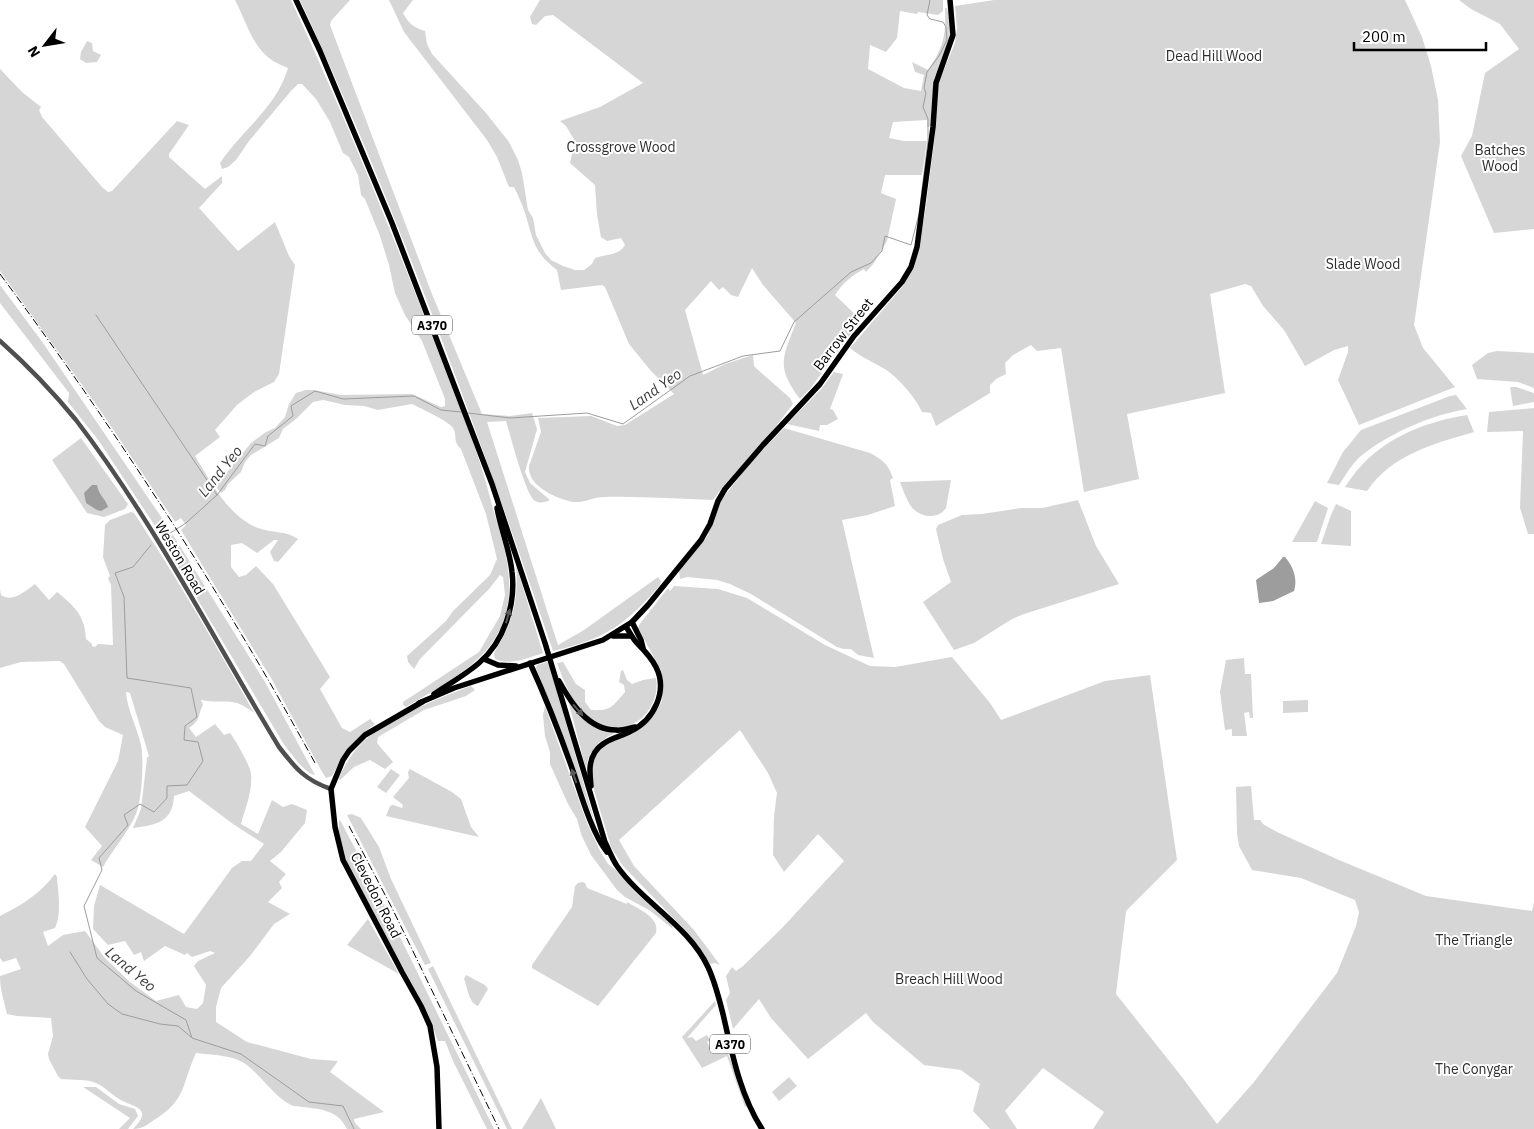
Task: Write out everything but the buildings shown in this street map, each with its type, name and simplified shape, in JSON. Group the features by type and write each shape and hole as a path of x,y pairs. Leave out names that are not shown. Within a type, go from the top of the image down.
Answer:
{"main road":[{"name":"A370","path":"296,0 320,51 392,223 492,484 553,668 605,842 613,860 623,874 687,936 703,958 714,981 735,1063 746,1097 762,1129"},
{"name":"Barrow Street","path":"626,627 648,605 701,540 725,489 824,379 854,336 908,273 914,258 919,230 933,127 936,82 953,35 950,0"},
{"path":"484,658 503,630 510,609 513,584 512,571 492,484"},
{"path":"632,622 643,648"},
{"path":"592,800 589,768 595,752 606,742 640,726 655,709 658,700 660,686 656,667 626,627"},
{"name":"Clevedon Road","path":"419,703 454,688 518,666 592,644 611,637 626,627"},
{"path":"611,637 631,636"},
{"name":"Clevedon Road","path":"439,1129 437,1067 430,1026 348,872 335,828 331,789 343,760 364,735 471,670 484,658 498,665 518,666"},
{"path":"530,662 592,822 603,847 613,860"},
{"path":"553,668 574,705 598,727 617,731 640,726"},
{"name":"Clevedon Road","path":"471,670 472,677 475,678 504,672"}],"street":[{"name":"Weston Road","path":"0,341 75,419 92,442 154,535 279,747 302,774 312,782 331,789"}],"green space":[{"path":"235,0 291,0 353,140 430,329 473,442 503,543 509,579 508,603 503,622 495,639 470,666 439,688 406,707 403,705 403,702 479,652 500,616 505,595 503,577 500,575 489,589 420,659 414,669 408,662 407,656 446,621 453,611 490,575 497,559 486,514 451,425 412,404 378,410 323,400 313,402 283,429 279,438 251,455 245,462 241,472 228,484 225,490 221,493 217,488 219,482 251,443 275,428 285,417 289,404 296,393 313,390 341,395 412,394 441,407 445,406 445,399 422,341 405,315 395,293 380,236 365,199 361,195 358,175 349,157 343,153 330,122 316,99 302,84 298,84 291,91 249,141 236,160 228,167 222,169 220,163 276,95 288,68 273,61 260,49 250,33"},
{"path":"300,0 350,0 331,21 330,25 432,294 482,414 510,416 532,413 537,429 525,472 530,483 550,500 543,502 535,501 531,497 506,421 487,422 558,645 584,630 658,577 661,581 660,585 648,599 625,620 601,635 553,651 496,486 435,322 370,160"},
{"name":"Crossgrove Wood","path":"389,0 413,0 403,13 407,20 415,27 425,31 427,44 432,54 486,113 509,142 522,173 528,210 533,218 536,235 545,253 551,260 563,266 575,270 584,270 592,264 595,258 616,253 625,245 621,238 607,241 601,237 595,185 570,163 575,141 566,126 560,121 600,107 643,83 553,15 545,16 536,25 532,24 530,17 540,0 943,0 943,11 938,15 900,11 897,38 886,52 870,45 868,69 904,88 921,91 924,75 915,72 912,62 928,70 941,47 945,26 945,8 947,8 951,36 934,79 930,127 927,127 927,120 893,122 889,138 904,141 927,141 922,175 885,175 881,193 896,199 887,241 874,263 866,272 864,269 851,277 835,295 861,320 810,389 800,399 787,379 784,370 785,354 796,323 763,285 752,268 738,297 731,295 723,287 719,290 711,281 685,310 703,375 725,364 753,355 754,366 790,398 793,404 771,433 713,500 600,497 582,502 574,502 552,495 533,480 529,466 541,432 538,418 591,416 617,426 625,425 674,394 651,371 629,344 605,287 602,285 561,290 557,270 538,251 517,193 514,187 509,187 497,157 487,140 404,32"},
{"path":"994,0 1405,0 1422,37 1431,66 1438,100 1440,142 1414,325 1423,348 1455,387 1359,425 1338,380 1348,352 1348,346 1334,350 1305,366 1284,330 1263,306 1251,286 1245,284 1210,294 1225,393 1127,414 1139,479 1084,492 1061,348 1037,351 1031,345 1013,355 1005,363 1006,374 996,379 990,385 990,393 936,426 931,413 922,412 910,394 894,376 850,348 903,286 914,268 925,213 935,135 938,84 955,43 957,29 955,6"},
{"name":"Batches Wood","path":"1459,0 1534,0 1534,229 1494,233 1461,156 1472,136 1485,73 1519,49 1500,24 1471,9"},
{"path":"87,41 92,43 93,51 101,55 97,62 86,63 80,59 81,52"},
{"path":"0,69 22,92 41,107 39,110 42,117 108,192 112,191 177,121 189,125 169,154 169,157 205,189 222,176 222,183 199,208 238,251 275,222 289,256 295,265 279,374 274,382 254,392 237,405 215,430 220,437 195,456 221,497 247,523 268,531 294,536 298,539 278,562 274,561 270,552 278,540 274,540 257,553 242,543 231,545 231,567 239,577 246,575 256,566 273,584 330,677 320,689 342,728 350,732 370,719 375,724 350,747 332,776 326,778 321,770 271,678 181,530 186,525 181,518 175,522 100,410 0,271"},
{"path":"0,285 43,343 168,527 157,529 99,441 68,402 69,393 0,303"},
{"path":"1497,351 1534,353 1534,388 1518,382 1477,379 1472,365 1488,353"},
{"path":"834,372 843,374 830,409 833,410 838,419 827,425 820,425 819,431 787,424 822,388"},
{"path":"1510,387 1534,393 1534,402 1513,406"},
{"path":"1456,395 1467,409 1440,415 1389,437 1362,455 1339,485 1327,483 1343,452 1361,430"},
{"path":"1534,408 1534,534 1528,534 1520,508 1523,431 1487,432 1489,412"},
{"path":"1467,415 1474,432 1429,446 1401,459 1377,478 1367,491 1345,487 1372,455 1396,438 1438,421"},
{"path":"784,428 870,453 884,463 893,478 890,480 895,506 868,515 842,520 874,658 858,655 851,649 837,647 751,594 730,584 717,580 687,577 680,579 679,571 708,535 720,502 751,462"},
{"path":"81,438 128,504 125,509 104,517 87,513 52,460"},
{"path":"951,480 946,508 938,515 933,516 923,515 913,509 907,500 900,482"},
{"path":"1078,500 1096,546 1119,584 1024,614 1012,619 974,643 954,650 923,602 951,582 936,529 938,525 962,515 1021,508 1042,508"},
{"path":"1315,501 1328,508 1317,542 1292,542"},
{"path":"1336,504 1351,511 1351,546 1321,544"},
{"path":"131,512 134,513 181,587 254,713 234,702 201,700 203,705 199,717 189,728 196,737 215,724 224,735 230,733 242,753 250,770 251,786 241,824 258,834 272,800 283,807 292,804 307,810 305,823 281,852 270,861 286,874 279,882 282,888 268,902 290,914 274,924 250,956 221,988 216,1007 216,1022 247,1042 311,1059 338,1061 330,1072 384,1112 354,1119 361,1129 347,1129 334,1114 295,1106 285,1102 243,1062 223,1056 196,1053 182,1090 173,1105 147,1125 133,1129 142,1116 142,1112 135,1106 119,1099 96,1083 84,1080 61,1079 58,1076 48,1054 53,1036 51,1018 7,1014 1,990 0,976 21,969 16,958 3,962 0,958 0,916 30,898 44,887 55,874 57,877 59,909 55,928 43,932 48,946 63,935 85,931 105,958 130,982 156,1001 179,995 186,1007 197,1009 203,1003 206,985 194,966 198,961 215,953 210,951 192,957 187,953 185,955 165,946 144,961 141,952 134,955 125,941 108,945 93,929 94,906 100,885 184,934 232,868 242,861 251,861 264,844 233,824 189,791 174,796 170,812 162,821 133,828 141,809 147,758 149,756 130,693 126,692 142,752 140,799 136,814 129,828 103,867 91,860 102,846 85,827 118,761 123,735 105,727 99,721 64,664 60,661 21,662 0,668 0,589 1,595 10,598 23,593 35,584 49,600 57,592 78,612 86,639 92,646 95,647 98,644 113,645 111,585 108,578 110,576 103,557 105,525 110,520"},
{"path":"173,535 265,682 315,775 306,770 293,757 283,743 164,543 164,540"},
{"path":"516,565 543,653 506,662 495,659 494,654 505,633 514,607 517,582"},
{"path":"674,586 718,589 747,598 825,645 870,666 895,667 952,657 990,703 1001,720 1105,681 1150,675 1177,860 1126,911 1116,994 1217,1124 1254,1082 1337,973 1356,926 1359,912 1355,900 1301,878 1252,870 1239,846 1236,787 1251,786 1254,820 1260,820 1263,824 1277,832 1426,896 1532,911 1534,902 1534,1129 1093,1129 1104,1112 1043,1068 1005,1111 1017,1129 990,1129 973,1111 980,1084 961,1070 924,1065 873,1022 866,1013 808,1059 771,1018 759,999 733,1029 726,1000 730,993 726,976 732,967 736,971 743,966 782,928 844,861 818,834 784,872 773,855 774,816 777,793 768,773 740,730 619,840 634,866 694,930 720,965 710,964 689,934 623,866 611,847 592,783 591,766 599,748 647,722 654,715 662,701 663,682 661,670 638,628 668,588 670,591"},
{"path":"1244,658 1245,674 1251,674 1253,718 1250,718 1249,712 1244,713 1247,736 1232,736 1232,729 1225,730 1220,692 1226,660"},
{"path":"547,662 596,826 536,668 537,665"},
{"path":"563,662 576,684 585,690 585,702 591,710 603,710 611,707 625,692 624,685 619,682 621,671 623,670 627,680 632,684 656,678 655,698 644,716 637,722 618,728 597,725 582,712 572,697 557,663"},
{"path":"471,686 475,690 466,696 424,710 378,737 377,743 393,762 385,769 370,760 354,767 340,780 338,779 347,762 369,736 412,711"},
{"path":"568,700 577,713 593,726 614,733 595,747 589,756 586,769"},
{"path":"1308,700 1308,712 1283,713 1283,701"},
{"path":"545,706 587,823 600,851 608,864 616,870 635,892 671,924 673,929 649,910 625,897 617,890 591,855 581,834 577,819 550,764 550,752 545,736 543,715"},
{"path":"391,769 400,775 386,793 377,787"},
{"path":"410,769 461,799 471,827 479,837 386,816 390,806 402,808 403,805 393,797 409,778 408,772"},
{"path":"352,814 361,818 379,847 391,879 431,963 425,965 347,815"},
{"path":"340,820 376,888 494,1129 487,1129 445,1041 438,1041 414,988 363,898 345,857 340,838"},
{"path":"582,882 585,883 587,888 627,904 627,902 647,914 655,922 656,927 656,933 598,1006 532,968 532,965 572,907 575,886"},
{"path":"368,919 399,974 347,945"},
{"path":"433,966 512,1129 507,1129 428,969"},
{"path":"466,975 485,985 488,989 478,1006 472,1001 469,994 464,979"},
{"path":"715,1001 716,1005 687,1038 692,1037 696,1041 707,1035 710,1040 707,1042 713,1053 721,1050 727,1051 748,1105 745,1107 727,1056 702,1068 682,1037"},
{"path":"789,1077 797,1086 779,1101 772,1092"},
{"path":"83,1087 96,1087 119,1104 135,1109 138,1116 128,1129 119,1129 130,1118"},
{"path":"541,1098 556,1129 522,1129"}],"shaded area":[{"path":"92,485 97,485 107,504 108,507 101,511 86,503 84,493"},
{"path":"1283,557 1288,561 1294,573 1294,591 1273,601 1259,603 1256,580 1274,568"}],"waterway":[{"name":"Land Yeo","path":"468,413 510,418 587,413 623,424 690,376 743,356 780,351 794,322 851,272 871,263 882,251 885,236 911,245 919,214 928,141 928,119 923,107 926,93 924,88 927,72 939,56 947,40 946,27 943,22 930,19 927,15 930,0"},
{"path":"96,315 217,495"},
{"name":"Land Yeo","path":"164,537 186,523 217,495 255,444 265,446 268,436 293,416 291,406 315,391 343,399 414,396 441,410 461,412"},
{"name":"Land Yeo","path":"151,545 133,567 115,573 124,597 127,678 191,688 197,717 185,726 184,740 198,742 203,761 187,785 167,786 167,798 154,812 140,804 124,815 128,825 99,858 102,870 84,906 97,958 136,991 186,1020 192,1038 241,1054 309,1102 343,1106 354,1129"},
{"path":"70,952 87,979 108,1004 122,1014 160,1024 178,1026 191,1037"}],"railway":[{"path":"0,274 85,392 166,513 243,637 315,763"},
{"path":"349,826 393,910 499,1129"}],"park label":[{"name":"Dead Hill Wood","path":"1214,56"},
{"name":"Slade Wood","path":"1363,264"},
{"name":"The Triangle","path":"1474,940"},
{"name":"Breach Hill Wood","path":"949,979"},
{"name":"The Conygar","path":"1474,1069"}]}
